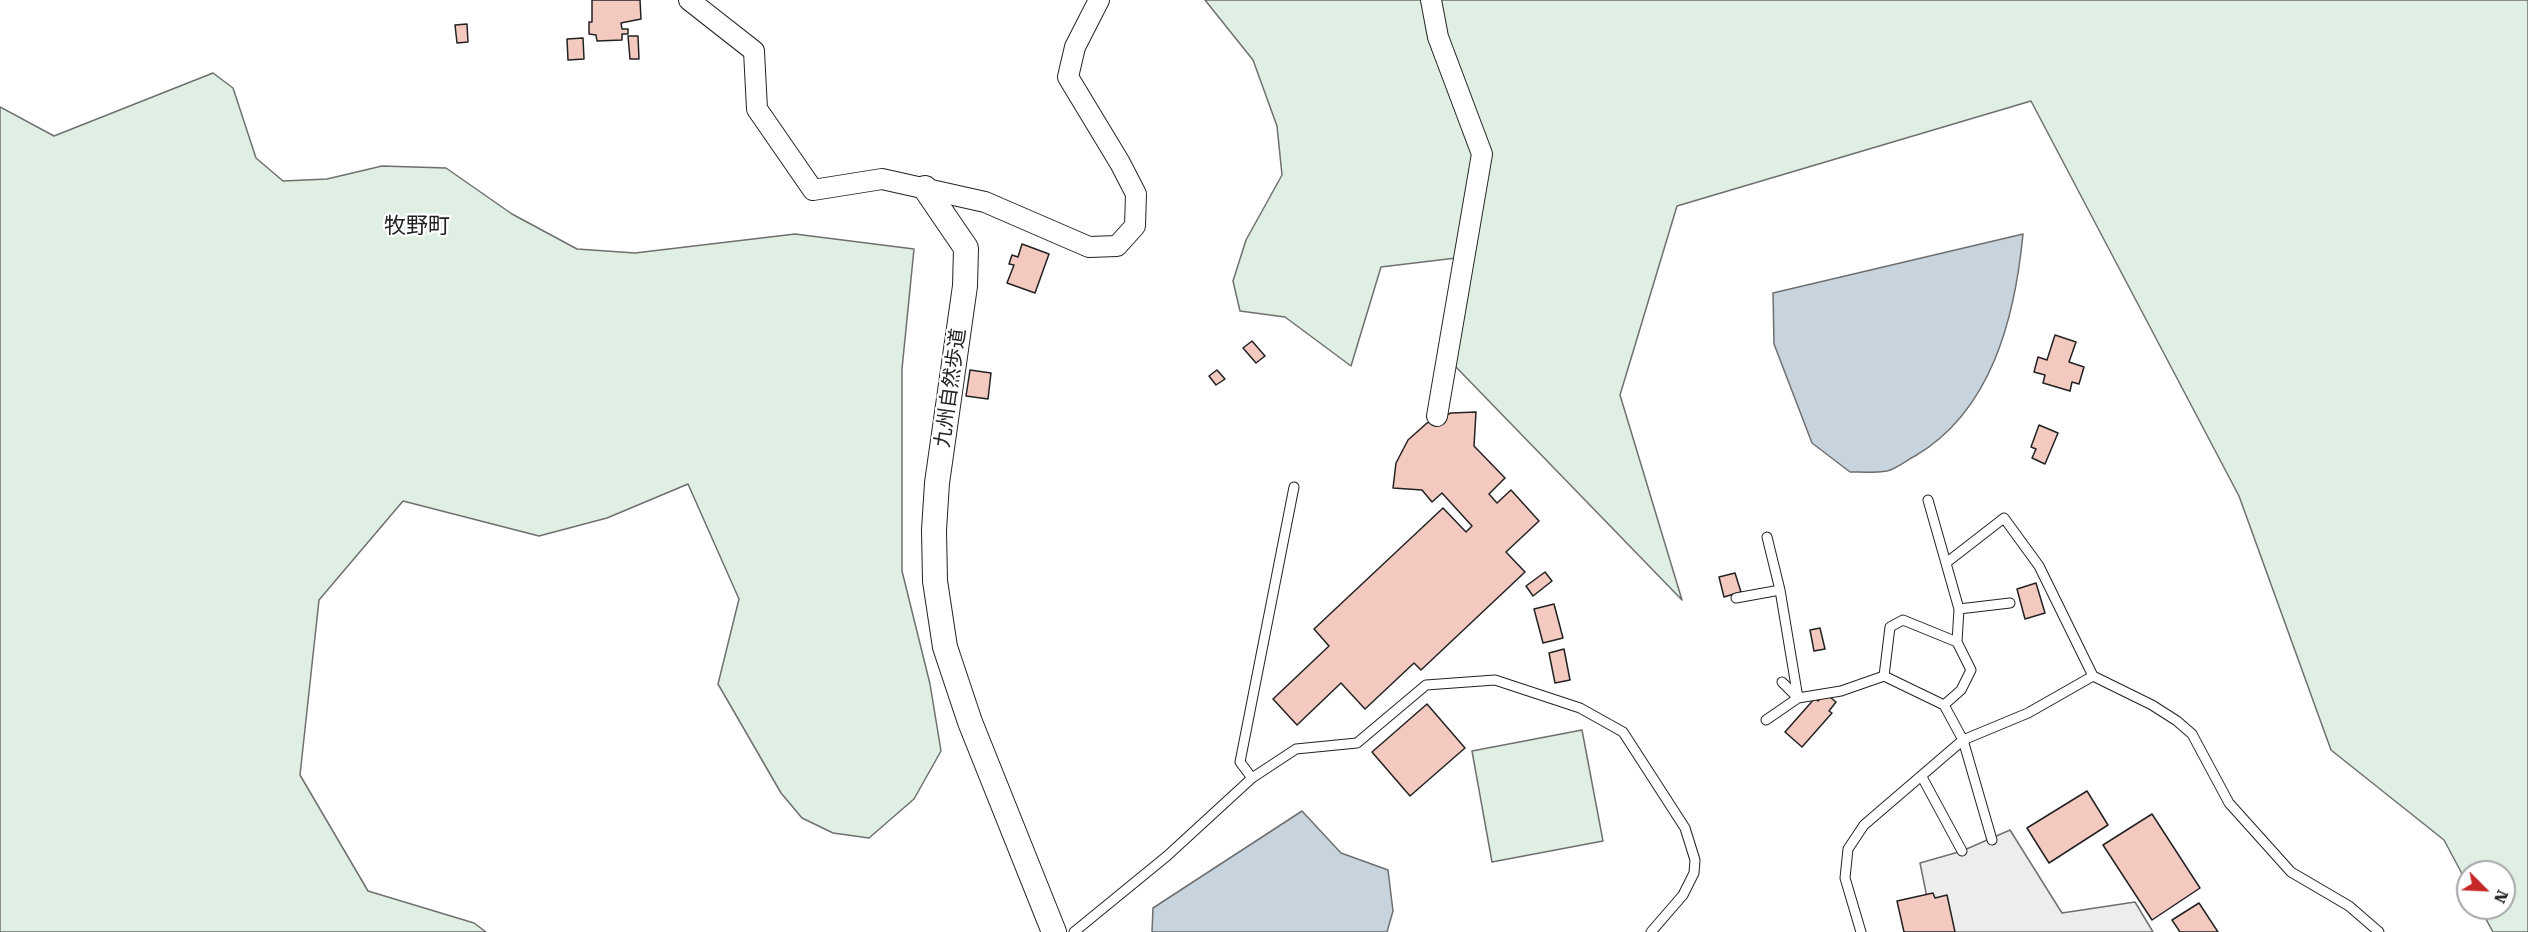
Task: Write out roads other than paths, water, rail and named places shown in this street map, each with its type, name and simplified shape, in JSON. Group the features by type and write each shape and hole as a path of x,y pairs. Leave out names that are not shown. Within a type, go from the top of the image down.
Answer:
{"street":[{"path":"689,0 754,51 758,109 813,190 882,179 926,188 985,202 1089,247 1117,246 1135,226 1136,194 1068,77 1075,47 1099,0"},
{"path":"1431,0 1438,37 1482,154 1437,416"},
{"name":"九州自然歩道","path":"926,188 966,248 965,286 935,506 935,581 945,647 970,722 1054,932"}],"lane":[{"path":"1252,778 1240,762 1294,487"},
{"path":"1928,500 1959,609 1957,642 1971,670 1961,690 1944,705"},
{"path":"1946,563 2004,518 2039,566 2094,676 2152,705 2192,734 2229,803 2291,873 2349,906 2379,932"},
{"path":"1767,537 1780,590 1798,698"},
{"path":"1736,598 1780,590"},
{"path":"1959,609 2010,603"},
{"path":"1884,676 1890,627 1896,622 1903,620 1957,642"},
{"path":"1766,720 1798,698 1841,691 1884,676 1944,705 1963,740 1992,840"},
{"path":"1861,932 1845,878 1848,849 1864,825 1963,740 2028,713 2094,676"},
{"path":"1074,932 1167,856 1252,778 1296,749 1357,743 1426,685 1495,680 1581,708 1623,732 1685,828 1692,848 1694,873 1690,884 1651,932"},
{"path":"1782,682 1798,698"},
{"path":"1922,777 1962,851"}],"district":[{"name":"牧野町","path":"417,227"}]}
